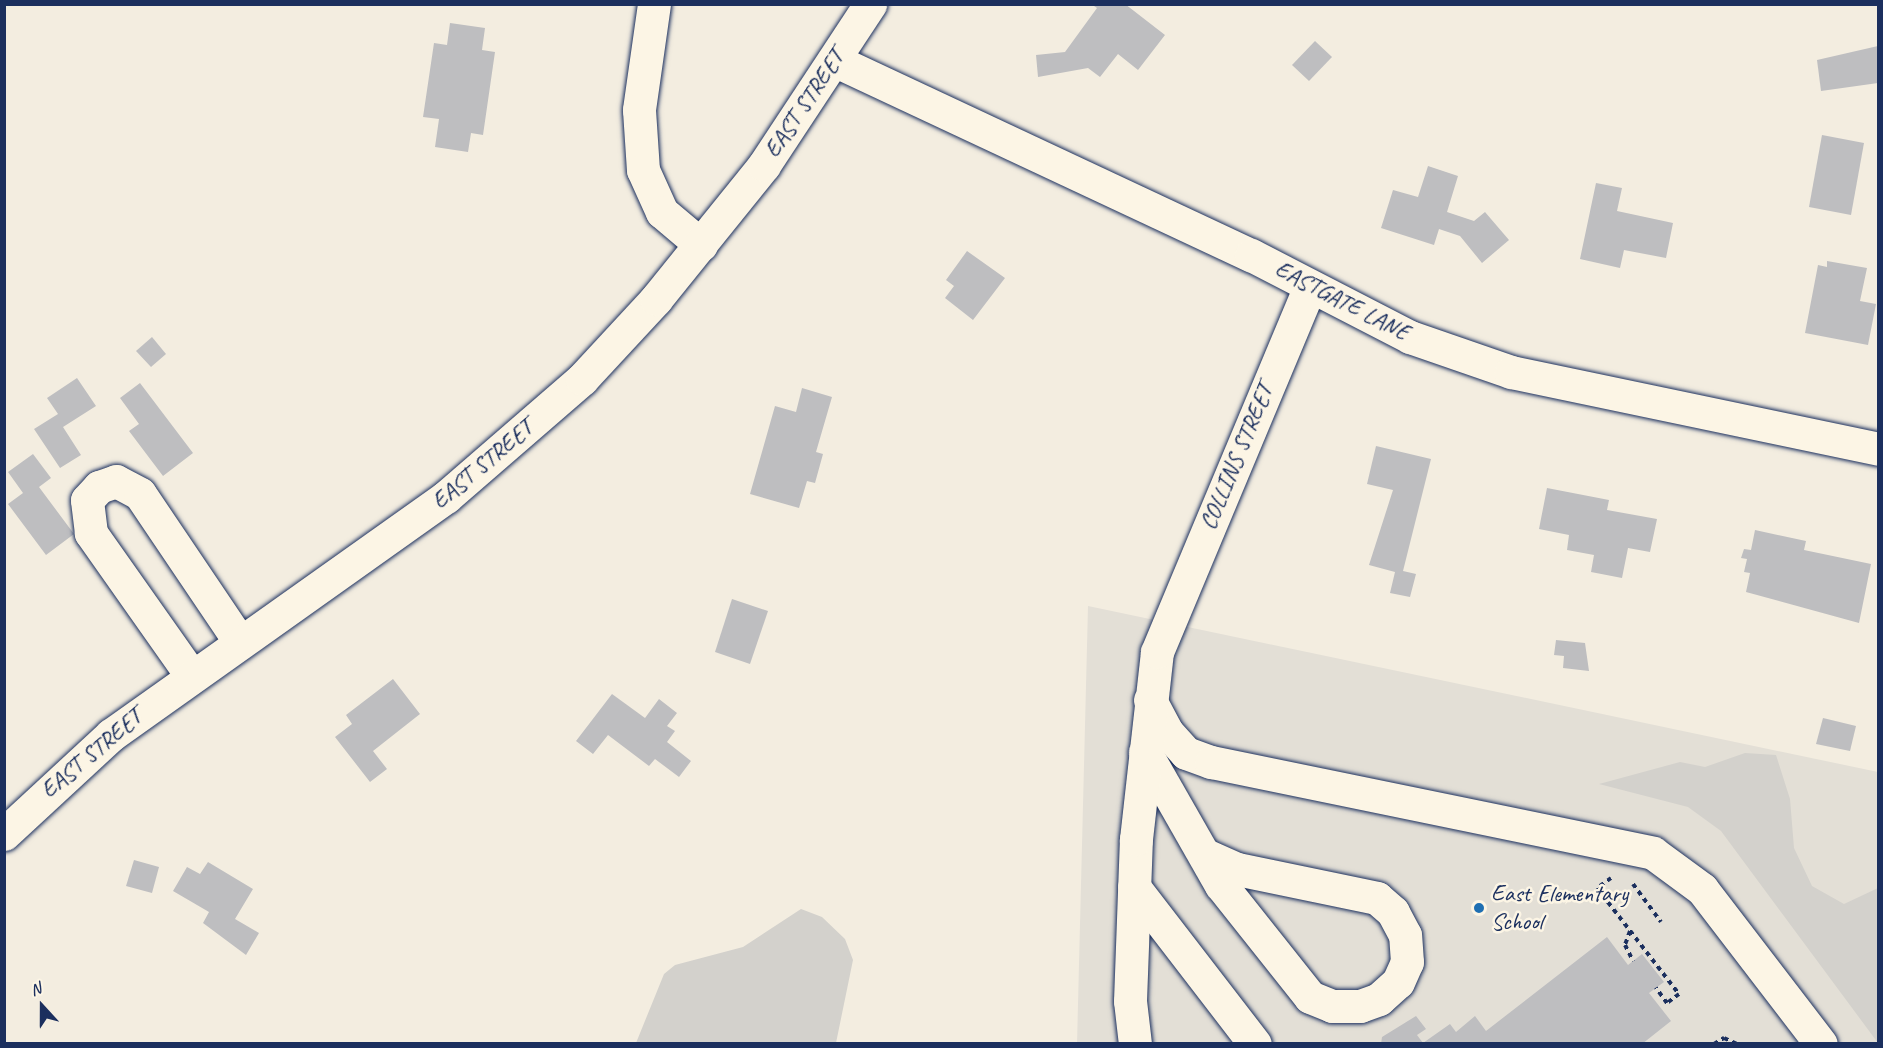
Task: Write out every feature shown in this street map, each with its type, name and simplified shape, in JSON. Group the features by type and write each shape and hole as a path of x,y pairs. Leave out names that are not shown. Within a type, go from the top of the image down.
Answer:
{"street":[{"path":"654,4 639,110 642,162 662,212 701,245"},
{"name":"EAST STREET","path":"4,834 74,766 191,675 382,545 493,459 620,340 701,245 836,61 870,4"},
{"name":"EASTGATE LANE","path":"836,61 1410,337 1510,372 1878,449"},
{"name":"COLLINS STREET","path":"1135,1044 1130,1001 1134,887 1150,700 1165,627 1310,287"},
{"path":"191,675 91,533 87,500 99,487 116,481 140,494 240,642"},
{"path":"1150,700 1167,732 1186,753 1211,762 1653,853 1702,889 1821,1044"},
{"path":"1145,752 1185,826 1209,856 1221,885 1310,997 1332,1006 1360,1006 1379,999 1398,982 1407,962 1405,935 1377,898 1237,869 1209,856"},
{"path":"1134,887 1255,1044"}],"path":[{"path":"1614,876 1597,888 1679,994 1667,1003 1656,988"},
{"path":"1629,879 1661,922"},
{"path":"1630,931 1625,945 1634,961"},
{"path":"1714,1044 1724,1038 1737,1044"}],"shaded area":[{"name":"East Elementary School","path":"1088,606 1878,772 1878,1043 1077,1044"},
{"path":"1745,753 1776,755 1790,799 1794,848 1812,886 1844,904 1878,888 1878,1043 1721,831 1688,807 1599,784 1680,762 1705,767"},
{"path":"801,909 822,917 845,939 853,960 836,1043 636,1043 664,974 675,965 743,947"}],"building":[{"path":"1091,4 1125,4 1165,35 1138,70 1118,54 1100,77 1088,68 1038,77 1036,55 1065,52 1097,8"},
{"path":"450,23 485,28 482,50 495,52 483,135 471,133 468,152 435,147 439,119 423,117 434,43 447,45"},
{"path":"1315,41 1332,57 1309,81 1292,65"},
{"path":"1878,46 1878,83 1821,91 1817,60"},
{"path":"1822,135 1864,143 1851,215 1809,207"},
{"path":"1428,166 1458,176 1447,212 1474,221 1485,212 1509,240 1482,263 1460,236 1439,229 1434,245 1381,228 1393,190 1418,197"},
{"path":"1596,183 1622,188 1617,211 1673,223 1666,258 1624,250 1620,268 1580,259"},
{"path":"967,251 1005,278 973,320 945,298 954,286 946,280"},
{"path":"1827,261 1867,268 1860,301 1876,304 1868,345 1805,333 1818,265 1827,267"},
{"path":"152,337 166,354 151,367 136,351"},
{"path":"77,378 96,406 63,427 81,455 60,468 34,429 58,414 47,398"},
{"path":"140,383 193,453 163,476 129,431 139,424 120,398"},
{"path":"802,388 832,397 816,452 823,454 815,483 807,481 799,508 750,494 775,406 796,412"},
{"path":"1376,446 1431,459 1403,571 1416,574 1410,597 1390,593 1395,572 1369,565 1393,490 1367,484"},
{"path":"33,454 51,478 39,487 74,534 46,555 8,504 23,493 8,472"},
{"path":"1547,488 1609,500 1607,510 1657,519 1650,552 1628,548 1622,578 1591,572 1594,555 1567,550 1569,535 1539,529"},
{"path":"1755,530 1806,541 1804,550 1871,564 1859,623 1746,592 1750,573 1744,572 1747,559 1741,558 1744,549 1751,550"},
{"path":"732,599 768,611 750,664 715,652"},
{"path":"1556,640 1585,643 1589,671 1563,668 1564,656 1554,655"},
{"path":"393,679 420,714 373,751 387,769 370,782 335,737 352,724 346,715"},
{"path":"612,694 645,718 659,699 677,713 667,726 675,731 667,742 691,761 679,777 655,759 649,766 608,735 593,754 576,741"},
{"path":"1823,718 1856,726 1850,751 1816,744"},
{"path":"134,860 159,867 152,893 126,886"},
{"path":"208,862 253,889 235,919 259,933 246,955 203,923 209,912 173,891 187,867 200,874"},
{"path":"1607,937 1628,965 1642,954 1664,982 1649,993 1671,1021 1642,1044 1381,1044 1382,1037 1416,1016 1426,1029 1417,1035 1423,1043 1450,1024 1456,1032 1475,1016 1486,1031"}],"place":[{"name":"East Elementary School","path":"1479,908"}]}
